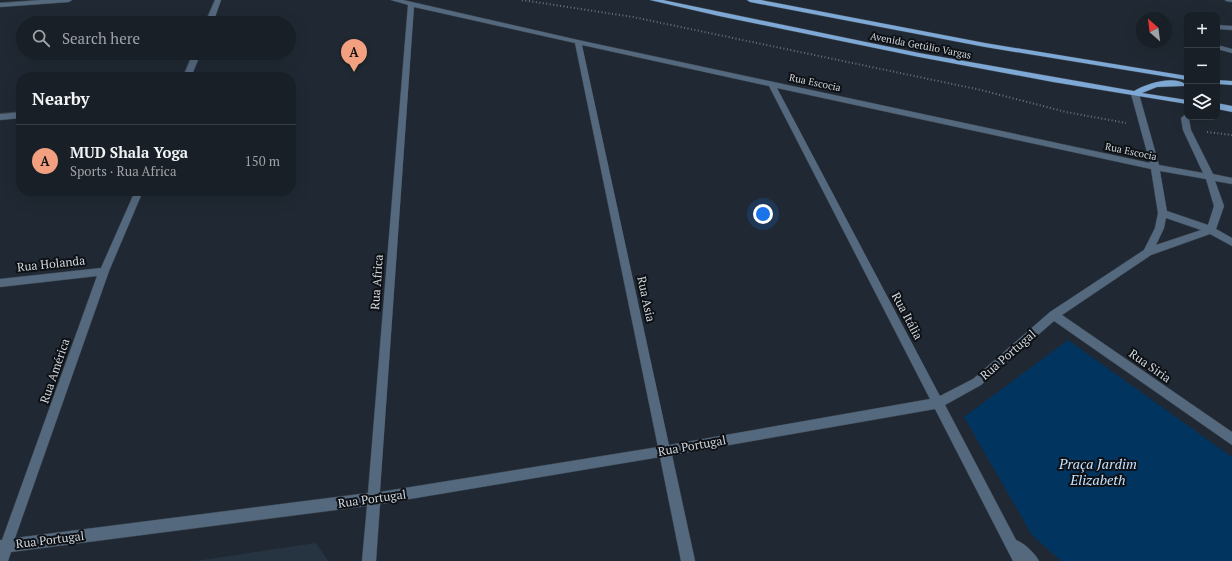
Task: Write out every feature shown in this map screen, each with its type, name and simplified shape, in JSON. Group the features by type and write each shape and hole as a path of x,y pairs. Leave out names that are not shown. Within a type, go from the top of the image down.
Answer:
{"main road":[{"name":"Avenida Getúlio Vargas","path":"653,0 854,42 1135,94 1184,102"},
{"name":"Avenida Getúlio Vargas","path":"750,0 993,47 1184,78"},
{"path":"1220,82 1232,84"},
{"path":"1135,94 1142,89 1154,85 1184,84"},
{"path":"1220,88 1232,89"},
{"path":"1220,107 1232,109"}],"street":[{"path":"0,5 69,0"},
{"path":"212,16 218,0"},
{"name":"Rua Escocia","path":"394,0 578,42 1210,178 1232,181"},
{"name":"Rua Africa","path":"369,561 411,4"},
{"path":"1220,27 1232,28"},
{"name":"Rua Asia","path":"578,42 688,561"},
{"path":"1220,49 1232,51"},
{"path":"189,72 194,60"},
{"name":"Rua Itália","path":"771,83 1020,561"},
{"path":"1135,94 1155,166 1162,213 1161,224 1148,252"},
{"path":"0,117 16,115"},
{"path":"1185,120 1187,130 1210,178 1218,206 1211,230"},
{"name":"Rua América","path":"1,561 4,546 104,271 137,196"},
{"path":"1162,213 1211,230 1232,242"},
{"name":"Rua Portugal","path":"4,546 373,499 665,451 938,403 977,382 1054,315 1148,252 1211,230"},
{"name":"Rua Holanda","path":"0,283 104,271"},
{"name":"Rua Siria","path":"1054,315 1232,439"},
{"path":"1011,542 1032,561"}],"path":[{"path":"522,0 633,17 981,90 1066,112 1144,125"},
{"path":"1187,130 1232,135"}],"shaded area":[{"path":"316,543 328,561 196,561"}],"green space":[{"name":"Praça Jardim Elizabeth","path":"1068,340 1232,457 1232,561 1061,561 1032,535 964,417"}],"place":[{"name":"MUD Shala Yoga","path":"354,72"}]}
